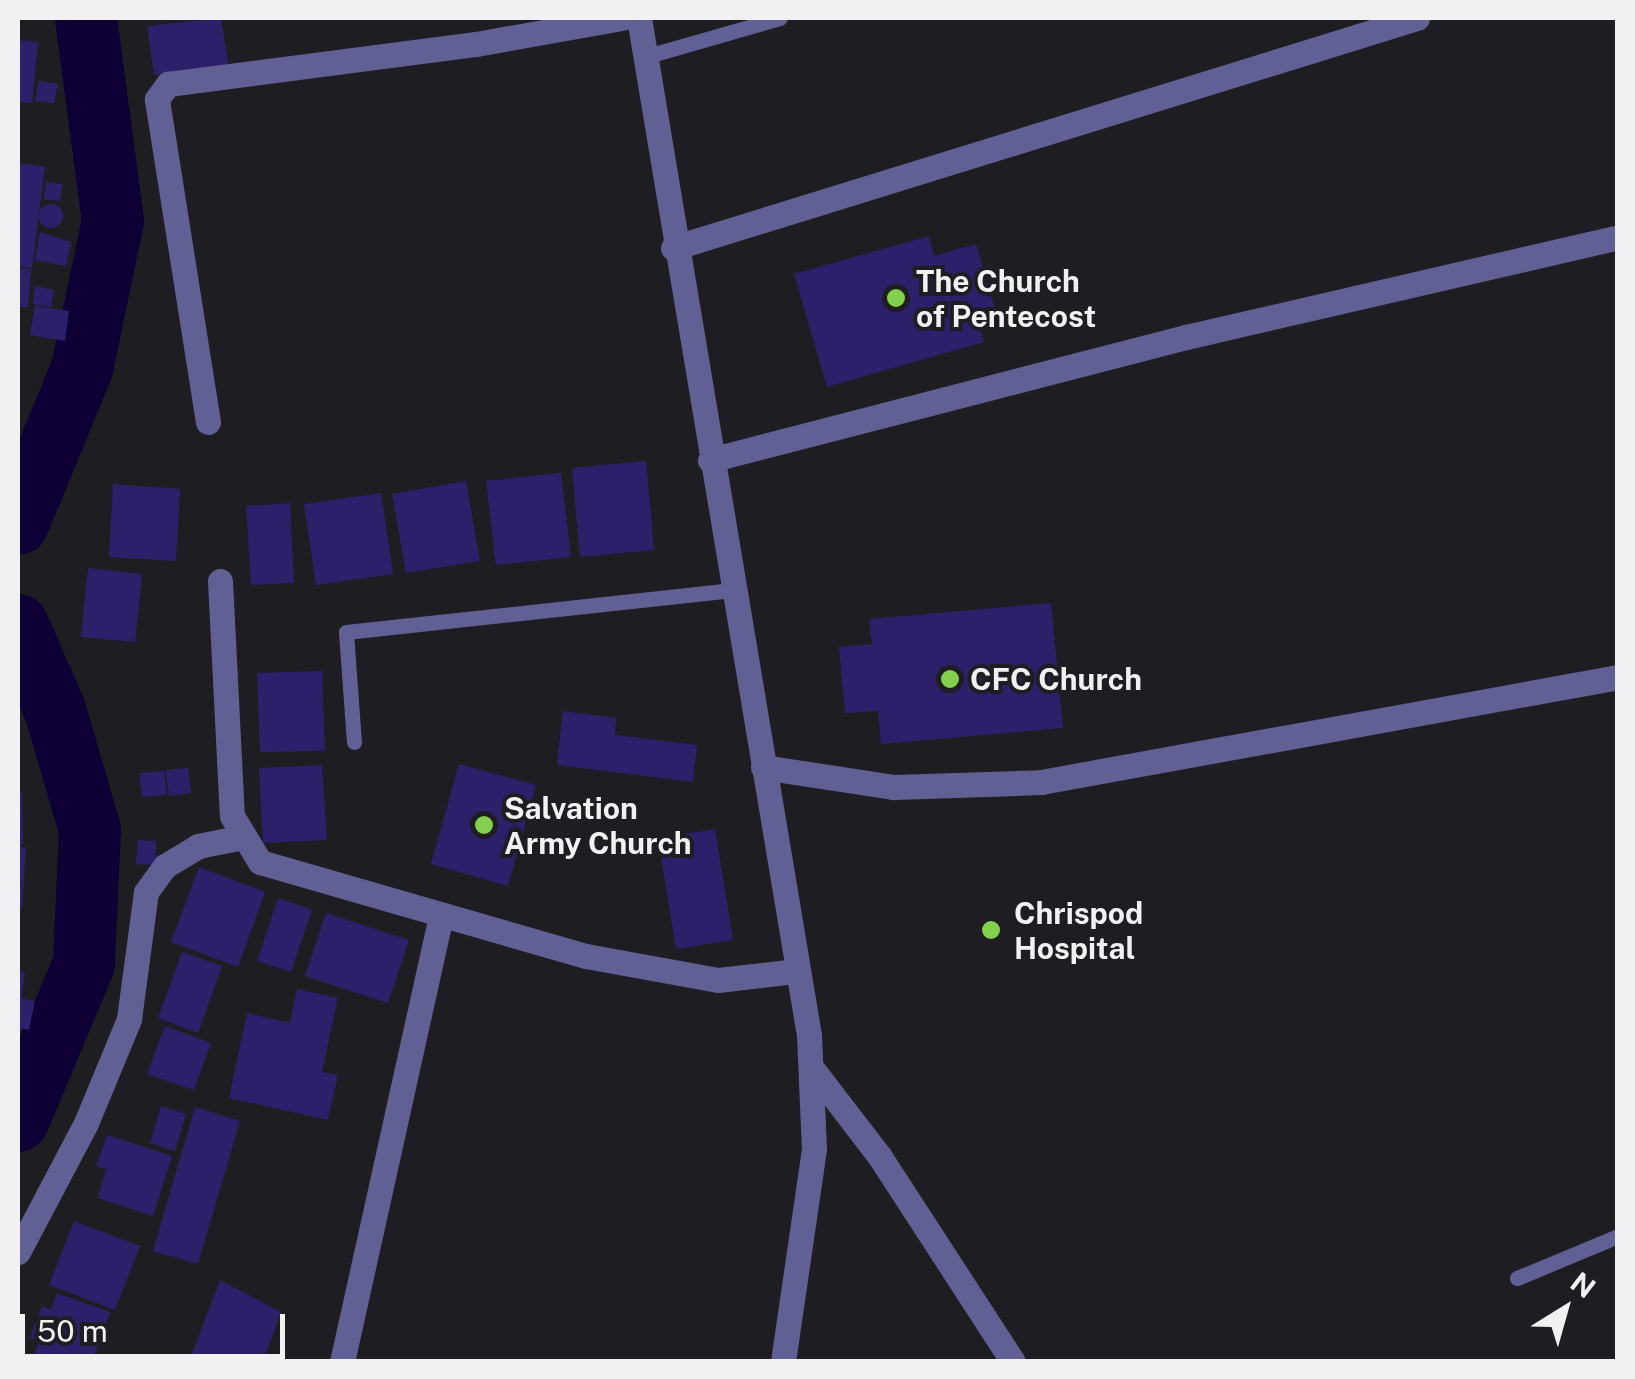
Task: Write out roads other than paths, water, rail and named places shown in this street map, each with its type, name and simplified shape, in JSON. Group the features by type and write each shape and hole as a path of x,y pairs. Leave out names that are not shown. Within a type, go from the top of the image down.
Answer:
{"street":[{"path":"208,422 157,99 168,84 476,44 622,18"},
{"path":"639,18 673,248 811,1067 814,1149 783,1362"},
{"path":"673,248 1418,18"},
{"path":"710,460 1186,337 1618,237"},
{"path":"220,581 232,816 260,862 586,956 718,980 796,971"},
{"path":"763,767 894,788 1041,782 1618,676"},
{"path":"18,1252 86,1123 129,1020 146,892 164,866 198,846 243,837"},
{"path":"342,1362 440,916"},
{"path":"811,1067 880,1157 1013,1362"}],"lane":[{"path":"644,57 780,18"},
{"path":"354,742 346,632 733,590"},
{"path":"1518,1278 1618,1236"}],"waterway":[{"path":"18,524 82,369 113,221 86,18"},
{"path":"18,625 55,710 90,830 84,964 18,1121"}],"place":[{"name":"The Church of Pentecost","path":"896,298"},
{"name":"CFC Church","path":"950,679"},
{"name":"Salvation Army Church","path":"484,825"},
{"name":"Chrispod Hospital","path":"991,930"}]}
